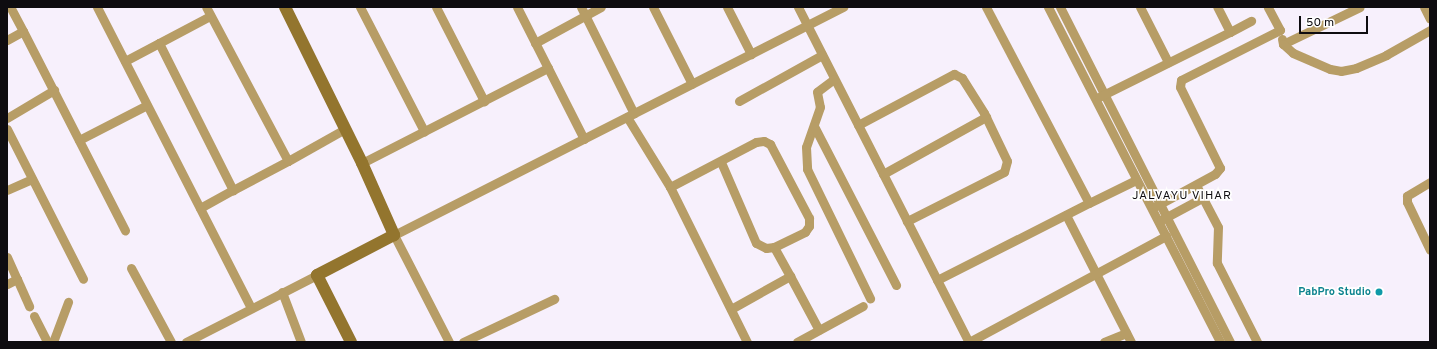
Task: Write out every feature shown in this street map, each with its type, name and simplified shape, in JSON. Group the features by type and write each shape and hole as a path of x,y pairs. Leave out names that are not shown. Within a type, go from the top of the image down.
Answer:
{"street":[{"path":"10,7 125,230"},
{"path":"97,7 251,308"},
{"path":"206,7 288,161"},
{"path":"285,7 362,163 394,235 449,342"},
{"path":"360,7 424,131"},
{"path":"436,7 484,101"},
{"path":"517,7 584,139"},
{"path":"535,43 583,11 601,7"},
{"path":"654,7 692,84"},
{"path":"727,7 751,54"},
{"path":"798,7 969,342 1166,236"},
{"path":"186,342 843,7"},
{"path":"986,7 1089,203"},
{"path":"1048,7 1136,180 1156,206"},
{"path":"1060,7 1104,94 1156,206 1230,342"},
{"path":"1140,7 1168,62"},
{"path":"1216,7 1230,32"},
{"path":"1268,7 1280,30 1283,44 1293,53 1330,69 1341,71 1356,68 1386,54 1430,30"},
{"path":"1283,44 1360,7"},
{"path":"1424,7 1430,19"},
{"path":"583,11 630,116 670,187 747,342"},
{"path":"125,61 210,16"},
{"path":"1095,99 1251,21"},
{"path":"1156,206 1215,174 1220,168 1180,86 1181,80 1280,30"},
{"path":"7,40 23,31"},
{"path":"159,43 233,190"},
{"path":"739,101 822,55"},
{"path":"362,163 548,68"},
{"path":"858,125 954,74 962,78 986,118 1007,161 1004,172 907,221"},
{"path":"834,79 818,89 820,107 806,147 807,169 870,298"},
{"path":"7,118 54,90"},
{"path":"79,140 147,105"},
{"path":"883,174 986,118"},
{"path":"814,126 896,285"},
{"path":"200,208 345,129"},
{"path":"7,130 83,279"},
{"path":"670,187 756,142 764,141 770,144 809,218 809,226 805,232 774,247 766,248 756,243 720,162"},
{"path":"7,190 32,179"},
{"path":"937,280 1136,180"},
{"path":"1430,182 1407,196 1407,202 1430,250"},
{"path":"1196,185 1219,234 1215,258 1257,342"},
{"path":"1163,219 1202,198"},
{"path":"1066,215 1131,342"},
{"path":"1163,219 1166,236 1220,342"},
{"path":"774,247 819,330"},
{"path":"7,257 29,306"},
{"path":"131,268 171,342"},
{"path":"317,275 351,342"},
{"path":"731,309 790,276"},
{"path":"7,284 17,279"},
{"path":"282,292 301,342"},
{"path":"463,342 554,299"},
{"path":"52,342 68,302"},
{"path":"797,342 863,306"},
{"path":"34,316 47,342"},
{"path":"1104,342 1126,333"}],"place":[{"name":"PabPro Studio","path":"1379,292"}],"district":[{"name":"JALVAYU VIHAR","path":"1182,197"}]}
